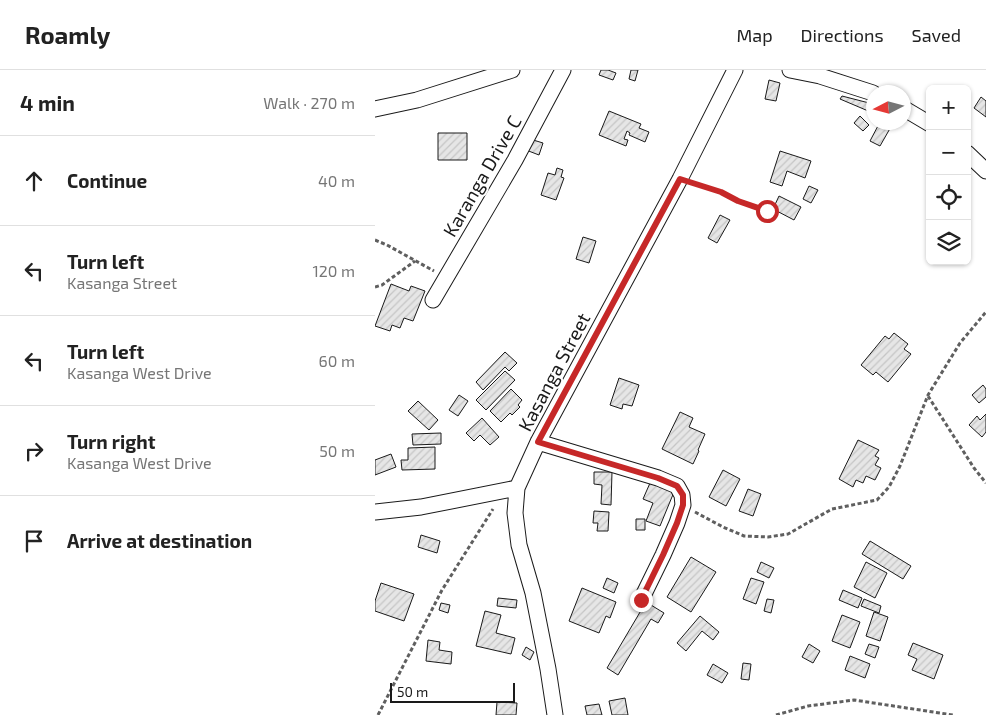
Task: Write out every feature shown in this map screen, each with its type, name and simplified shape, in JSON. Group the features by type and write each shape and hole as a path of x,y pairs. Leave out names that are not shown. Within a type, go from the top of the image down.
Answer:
{"street":[{"path":"375,109 417,100 512,70"},
{"name":"Karanga Drive C","path":"433,300 515,160 563,70"},
{"name":"Kasanga Street","path":"555,715 533,593 519,545 510,490 538,442 680,179 735,70"},
{"path":"790,70 820,76 866,91"},
{"path":"911,113 926,122"},
{"path":"971,157 986,171"},
{"path":"538,442 658,478 677,486 683,495 683,505 677,523 641,600"},
{"path":"375,512 421,507 510,490"}],"path":[{"path":"680,179 721,192 738,201 767,211"},
{"path":"375,240 447,277"},
{"path":"375,287 382,285 415,261"},
{"path":"683,505 744,536 768,537 788,534 832,509 877,500 889,487 900,466 928,395 959,343 986,312"},
{"path":"928,395 974,468 986,483"},
{"path":"378,715 442,590 510,490"},
{"path":"775,715 808,706 854,700 953,715"}],"building":[{"path":"601,70 616,73 613,80 599,75"},
{"path":"631,70 638,70 635,81 629,79"},
{"path":"769,80 780,83 776,101 765,99"},
{"path":"842,96 866,102 866,110 840,99"},
{"path":"981,97 986,101 986,117 974,108"},
{"path":"609,111 641,124 639,128 649,132 645,142 629,135 630,133 627,131 624,139 628,140 626,146 599,135"},
{"path":"860,116 866,122 866,128 863,131 854,123"},
{"path":"876,130 889,130 880,146 870,141"},
{"path":"438,133 467,133 467,160 438,160"},
{"path":"530,139 543,143 539,155 526,150"},
{"path":"780,151 811,161 805,178 787,171 782,186 770,182"},
{"path":"557,168 563,170 561,177 564,178 556,200 541,195 548,173 555,175"},
{"path":"809,186 818,190 811,203 803,199"},
{"path":"779,196 801,207 794,220 773,209"},
{"path":"720,215 730,220 717,243 708,238"},
{"path":"583,237 596,241 589,263 576,259"},
{"path":"391,284 409,291 411,286 425,291 413,321 404,318 400,328 392,325 390,331 375,326"},
{"path":"894,333 908,344 904,349 911,354 888,382 876,372 873,375 861,365 885,336 889,339"},
{"path":"505,352 517,363 509,371 505,367 483,390 476,382"},
{"path":"505,371 515,380 486,410 476,400"},
{"path":"619,378 639,385 632,406 623,404 622,409 610,405"},
{"path":"983,385 986,389 986,397 979,403 972,395"},
{"path":"511,389 522,400 518,405 520,407 501,422 490,411"},
{"path":"459,395 468,401 458,416 449,410"},
{"path":"418,401 438,420 429,430 408,411"},
{"path":"680,412 693,418 689,427 705,434 693,464 662,449"},
{"path":"986,414 986,432 982,437 969,425 977,416 980,420"},
{"path":"482,418 499,437 490,445 480,435 474,441 466,433"},
{"path":"441,433 441,444 413,445 412,434"},
{"path":"858,440 879,450 875,456 879,458 875,465 881,468 875,480 866,476 863,483 856,480 853,487 839,479"},
{"path":"435,447 435,469 402,470 401,460 408,460 408,448"},
{"path":"391,454 396,467 375,475 375,460"},
{"path":"723,470 740,479 726,506 709,497"},
{"path":"594,472 612,472 611,505 601,504 602,485 594,484"},
{"path":"650,483 674,492 660,526 646,521 653,503 643,499"},
{"path":"748,489 761,494 753,516 739,511"},
{"path":"594,511 609,512 608,531 597,531 598,523 593,523"},
{"path":"636,519 645,519 645,530 636,530"},
{"path":"421,535 440,541 437,553 418,547"},
{"path":"870,541 911,566 903,579 862,554"},
{"path":"691,557 716,572 691,612 667,597"},
{"path":"761,562 774,568 769,578 757,572"},
{"path":"866,562 887,573 875,598 854,587"},
{"path":"607,578 618,583 614,593 603,588"},
{"path":"751,578 764,582 756,604 743,599"},
{"path":"381,583 414,594 404,621 375,611 375,601"},
{"path":"582,588 616,602 610,618 606,616 599,633 569,621"},
{"path":"843,590 862,598 858,608 839,600"},
{"path":"498,598 517,600 516,608 497,606"},
{"path":"767,599 774,600 771,613 764,611"},
{"path":"864,599 881,606 879,613 861,606"},
{"path":"646,602 664,613 658,623 651,619 618,675 607,668"},
{"path":"441,603 450,605 448,613 439,610"},
{"path":"485,611 501,615 496,633 515,638 511,654 476,646"},
{"path":"874,612 888,617 880,641 866,636"},
{"path":"842,615 860,622 850,648 832,641"},
{"path":"700,616 719,632 713,640 702,631 686,651 677,643"},
{"path":"428,640 440,642 439,650 452,652 451,664 426,661"},
{"path":"913,643 943,655 934,679 912,670 917,659 908,655"},
{"path":"809,644 820,651 813,663 802,657"},
{"path":"869,644 879,647 875,658 865,654"},
{"path":"526,647 534,652 530,660 522,655"},
{"path":"850,656 870,664 865,678 845,670"},
{"path":"743,663 751,664 749,680 741,679"},
{"path":"713,664 728,673 722,683 707,675"},
{"path":"625,698 628,715 612,715 609,701"},
{"path":"497,702 517,703 516,715 496,715"},
{"path":"599,704 602,715 587,715 585,706"}],"route":[{"path":"641,600 677,523 683,505 683,495 677,486 658,478 538,442 680,179 721,192 738,201 767,211"}]}
